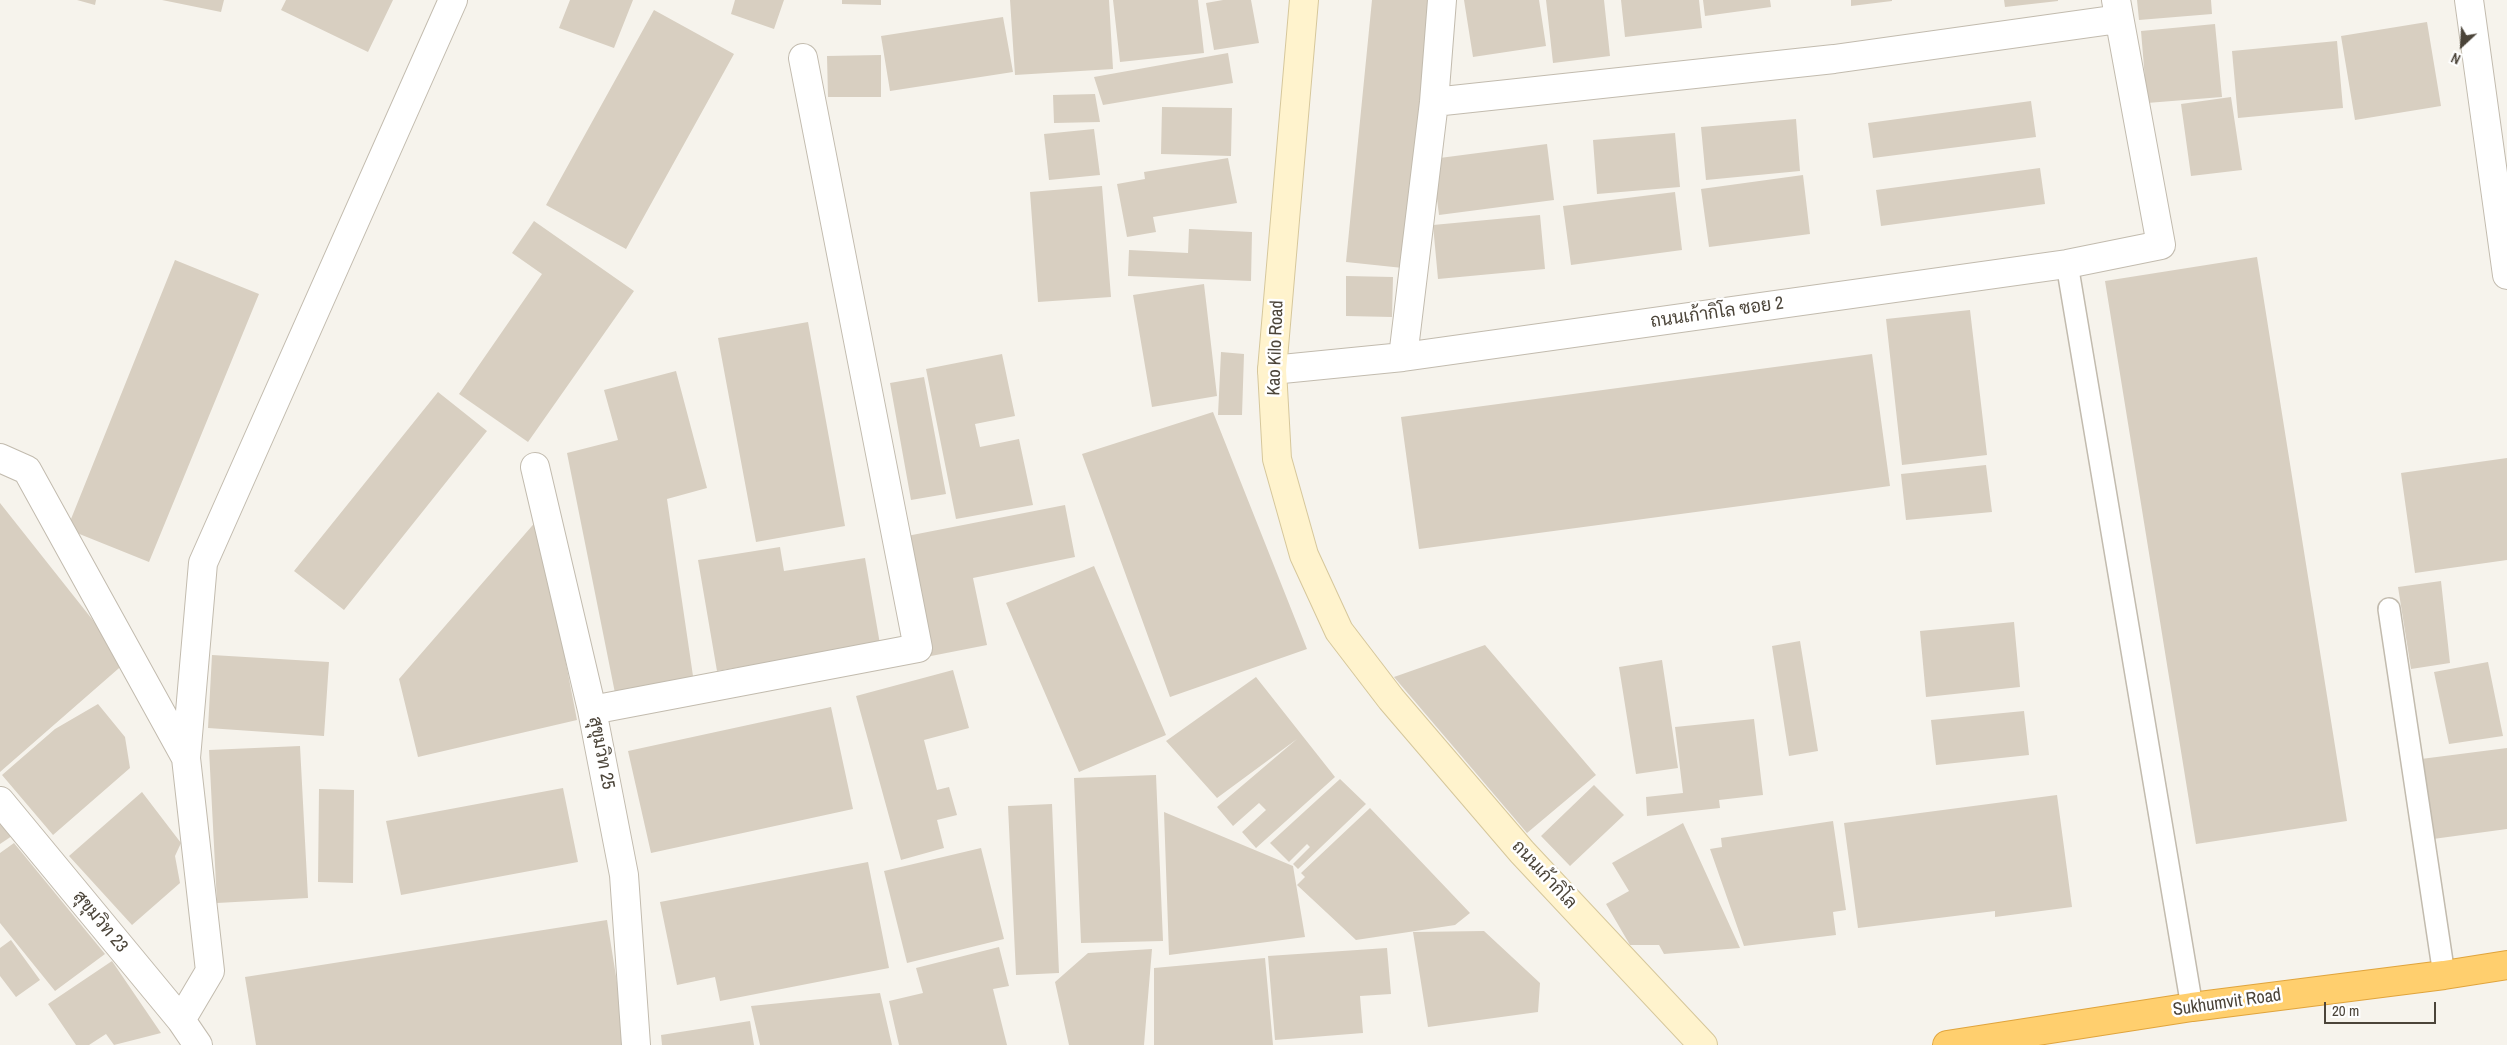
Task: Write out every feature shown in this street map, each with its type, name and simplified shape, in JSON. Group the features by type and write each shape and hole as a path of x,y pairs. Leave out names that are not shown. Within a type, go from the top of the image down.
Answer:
{"highway":[{"name":"Sukhumvit Road","path":"1947,1045 2192,1007 2444,975 2507,965"}],"main road":[{"name":"Kao Kilo Road","path":"1304,0 1272,370 1277,459 1304,555 1339,631 1390,698 1522,852 1703,1045"}],"street":[{"path":"181,1020 210,971 186,758 203,562 453,0"},
{"path":"1403,357 1434,102 1442,0"},
{"path":"2469,0 2507,275"},
{"path":"1434,102 1834,59 2117,10"},
{"name":"ถนนเก้ากิโล ซอย 2","path":"1272,370 1403,357 2067,264 2161,245 2117,10"},
{"path":"592,710 918,648 803,58"},
{"path":"0,458 27,470 186,758"},
{"name":"สุขุมวิท 25","path":"535,467 592,710 624,875 636,1045"},
{"name":"สุขุมวิท 23","path":"0,801 181,1020 198,1045"}],"lane":[{"path":"2067,264 2192,1007"},
{"path":"2389,609 2444,975"}],"building":[{"path":"77,0 96,0 95,5"},
{"path":"162,0 224,0 221,12"},
{"path":"286,0 393,0 368,52 281,10"},
{"path":"570,0 633,0 614,48 559,28"},
{"path":"735,0 784,0 774,29 731,14"},
{"path":"842,0 881,0 881,5 842,4"},
{"path":"1010,0 1109,0 1113,69 1015,75"},
{"path":"1113,0 1198,0 1204,53 1120,62"},
{"path":"1223,0 1251,0 1259,43 1214,50 1206,3"},
{"path":"1372,0 1430,0 1403,268 1346,262"},
{"path":"1464,0 1539,0 1546,46 1473,57"},
{"path":"1546,0 1604,0 1610,56 1553,63"},
{"path":"1621,0 1699,0 1702,28 1625,37"},
{"path":"1703,0 1770,0 1771,7 1705,16"},
{"path":"1851,0 1892,0 1892,1 1851,6"},
{"path":"2004,0 2058,0 2058,1 2005,7"},
{"path":"2137,0 2211,0 2212,14 2139,20"},
{"path":"654,10 734,54 626,249 546,205"},
{"path":"1003,17 1013,72 890,91 881,36"},
{"path":"2427,22 2441,106 2355,120 2341,36"},
{"path":"2215,24 2222,97 2147,103 2141,31"},
{"path":"2337,41 2343,108 2238,118 2232,51"},
{"path":"1228,53 1233,83 1103,105 1094,77"},
{"path":"881,55 881,97 828,97 827,56"},
{"path":"1095,94 1100,122 1054,123 1053,95"},
{"path":"2231,97 2242,170 2191,176 2181,104"},
{"path":"2031,101 2036,137 1873,158 1868,123"},
{"path":"1162,107 1232,108 1231,156 1161,154"},
{"path":"1796,119 1800,171 1706,180 1701,127"},
{"path":"1094,129 1100,175 1049,180 1044,134"},
{"path":"1675,133 1680,187 1597,194 1593,140"},
{"path":"1547,144 1554,200 1439,215 1432,159"},
{"path":"1228,158 1237,203 1153,217 1156,232 1127,237 1117,184 1145,179 1144,172"},
{"path":"2040,168 2045,204 1881,226 1876,190"},
{"path":"1803,175 1810,234 1709,247 1701,189"},
{"path":"1102,186 1111,297 1038,302 1030,192"},
{"path":"1675,192 1682,250 1571,265 1563,206"},
{"path":"1540,215 1545,269 1438,279 1433,225"},
{"path":"534,221 634,291 528,442 459,394 542,274 512,253"},
{"path":"1189,229 1252,232 1251,281 1128,276 1129,250 1188,253"},
{"path":"2257,257 2347,821 2196,844 2105,281"},
{"path":"175,260 259,294 149,562 67,529"},
{"path":"1346,276 1393,277 1392,317 1346,316"},
{"path":"1204,284 1217,396 1152,407 1133,295"},
{"path":"1970,310 1987,455 1902,465 1886,319"},
{"path":"808,322 845,526 756,542 718,338"},
{"path":"1221,352 1244,354 1242,415 1218,415"},
{"path":"1002,354 1015,416 975,424 980,447 1019,439 1033,505 956,519 926,369"},
{"path":"1872,354 1890,486 1419,549 1401,417"},
{"path":"676,371 707,488 667,499 693,676 615,693 567,453 618,440 604,390"},
{"path":"924,377 946,494 911,500 890,383"},
{"path":"438,392 487,431 344,610 294,571"},
{"path":"1213,412 1307,649 1170,697 1082,454"},
{"path":"2507,458 2507,560 2415,573 2401,473"},
{"path":"1986,465 1992,512 1906,520 1901,474"},
{"path":"0,503 126,662 0,772"},
{"path":"1065,505 1075,557 973,578 987,645 926,657 902,537"},
{"path":"538,519 577,720 418,757 399,679"},
{"path":"780,547 784,571 865,558 880,644 717,671 698,560"},
{"path":"1094,566 1166,735 1079,772 1006,603"},
{"path":"2441,581 2450,663 2411,669 2398,587"},
{"path":"2014,622 2020,687 1926,697 1920,631"},
{"path":"1800,641 1818,751 1789,756 1772,646"},
{"path":"1485,645 1596,775 1527,833 1394,677"},
{"path":"212,655 329,662 324,736 208,728"},
{"path":"1662,660 1678,768 1636,774 1619,667"},
{"path":"2488,662 2503,736 2449,744 2434,672"},
{"path":"953,670 969,728 924,740 937,790 949,787 957,815 937,820 944,848 901,860 856,696"},
{"path":"1256,677 1335,777 1256,848 1242,832 1266,810 1259,803 1233,826 1217,807 1297,739 1217,798 1166,741"},
{"path":"98,704 125,737 130,768 53,835 2,775 55,729"},
{"path":"831,707 853,809 651,853 628,751"},
{"path":"2024,711 2029,755 1936,765 1931,720"},
{"path":"1754,719 1763,795 1719,800 1720,808 1647,816 1646,797 1683,793 1675,727"},
{"path":"300,746 308,898 217,903 209,750"},
{"path":"2507,748 2507,829 2433,839 2421,759"},
{"path":"1156,775 1163,941 1081,943 1074,778"},
{"path":"1340,779 1366,804 1298,869 1293,864 1310,847 1307,844 1289,862 1270,843"},
{"path":"1594,785 1624,815 1570,866 1541,836"},
{"path":"563,788 578,862 401,895 386,821"},
{"path":"319,789 354,790 353,883 318,882"},
{"path":"142,792 181,843 175,856 180,883 132,925 69,856"},
{"path":"2057,795 2072,907 1995,917 1995,911 1858,928 1844,823"},
{"path":"1052,804 1059,973 1016,975 1008,806"},
{"path":"1370,808 1470,913 1455,925 1356,940 1297,885 1305,877 1301,873"},
{"path":"1164,812 1293,866 1305,937 1169,955"},
{"path":"0,819 12,836 0,844"},
{"path":"1833,821 1846,910 1833,912 1836,935 1744,946 1710,849 1722,847 1721,838"},
{"path":"1683,823 1740,948 1664,954 1659,945 1630,945 1606,904 1629,891 1612,863"},
{"path":"14,843 105,954 55,991 0,923 0,853"},
{"path":"981,848 1004,939 907,963 884,871"},
{"path":"868,862 889,968 720,1001 715,977 677,985 660,902"},
{"path":"607,920 627,1045 256,1045 245,977"},
{"path":"1484,931 1540,983 1538,1012 1428,1027 1413,932"},
{"path":"11,940 40,980 16,997 0,976 0,948"},
{"path":"999,947 1009,986 993,989 1007,1045 899,1045 889,1001 923,993 916,968"},
{"path":"1387,948 1391,994 1360,996 1363,1033 1275,1040 1268,956"},
{"path":"1152,949 1144,1045 1069,1045 1055,982 1088,953"},
{"path":"1265,958 1273,1045 1154,1045 1154,968"},
{"path":"112,961 161,1033 114,1045 106,1034 89,1045 76,1045 48,1004"},
{"path":"880,993 892,1045 760,1045 751,1006"},
{"path":"750,1021 754,1045 662,1045 661,1035"}]}
